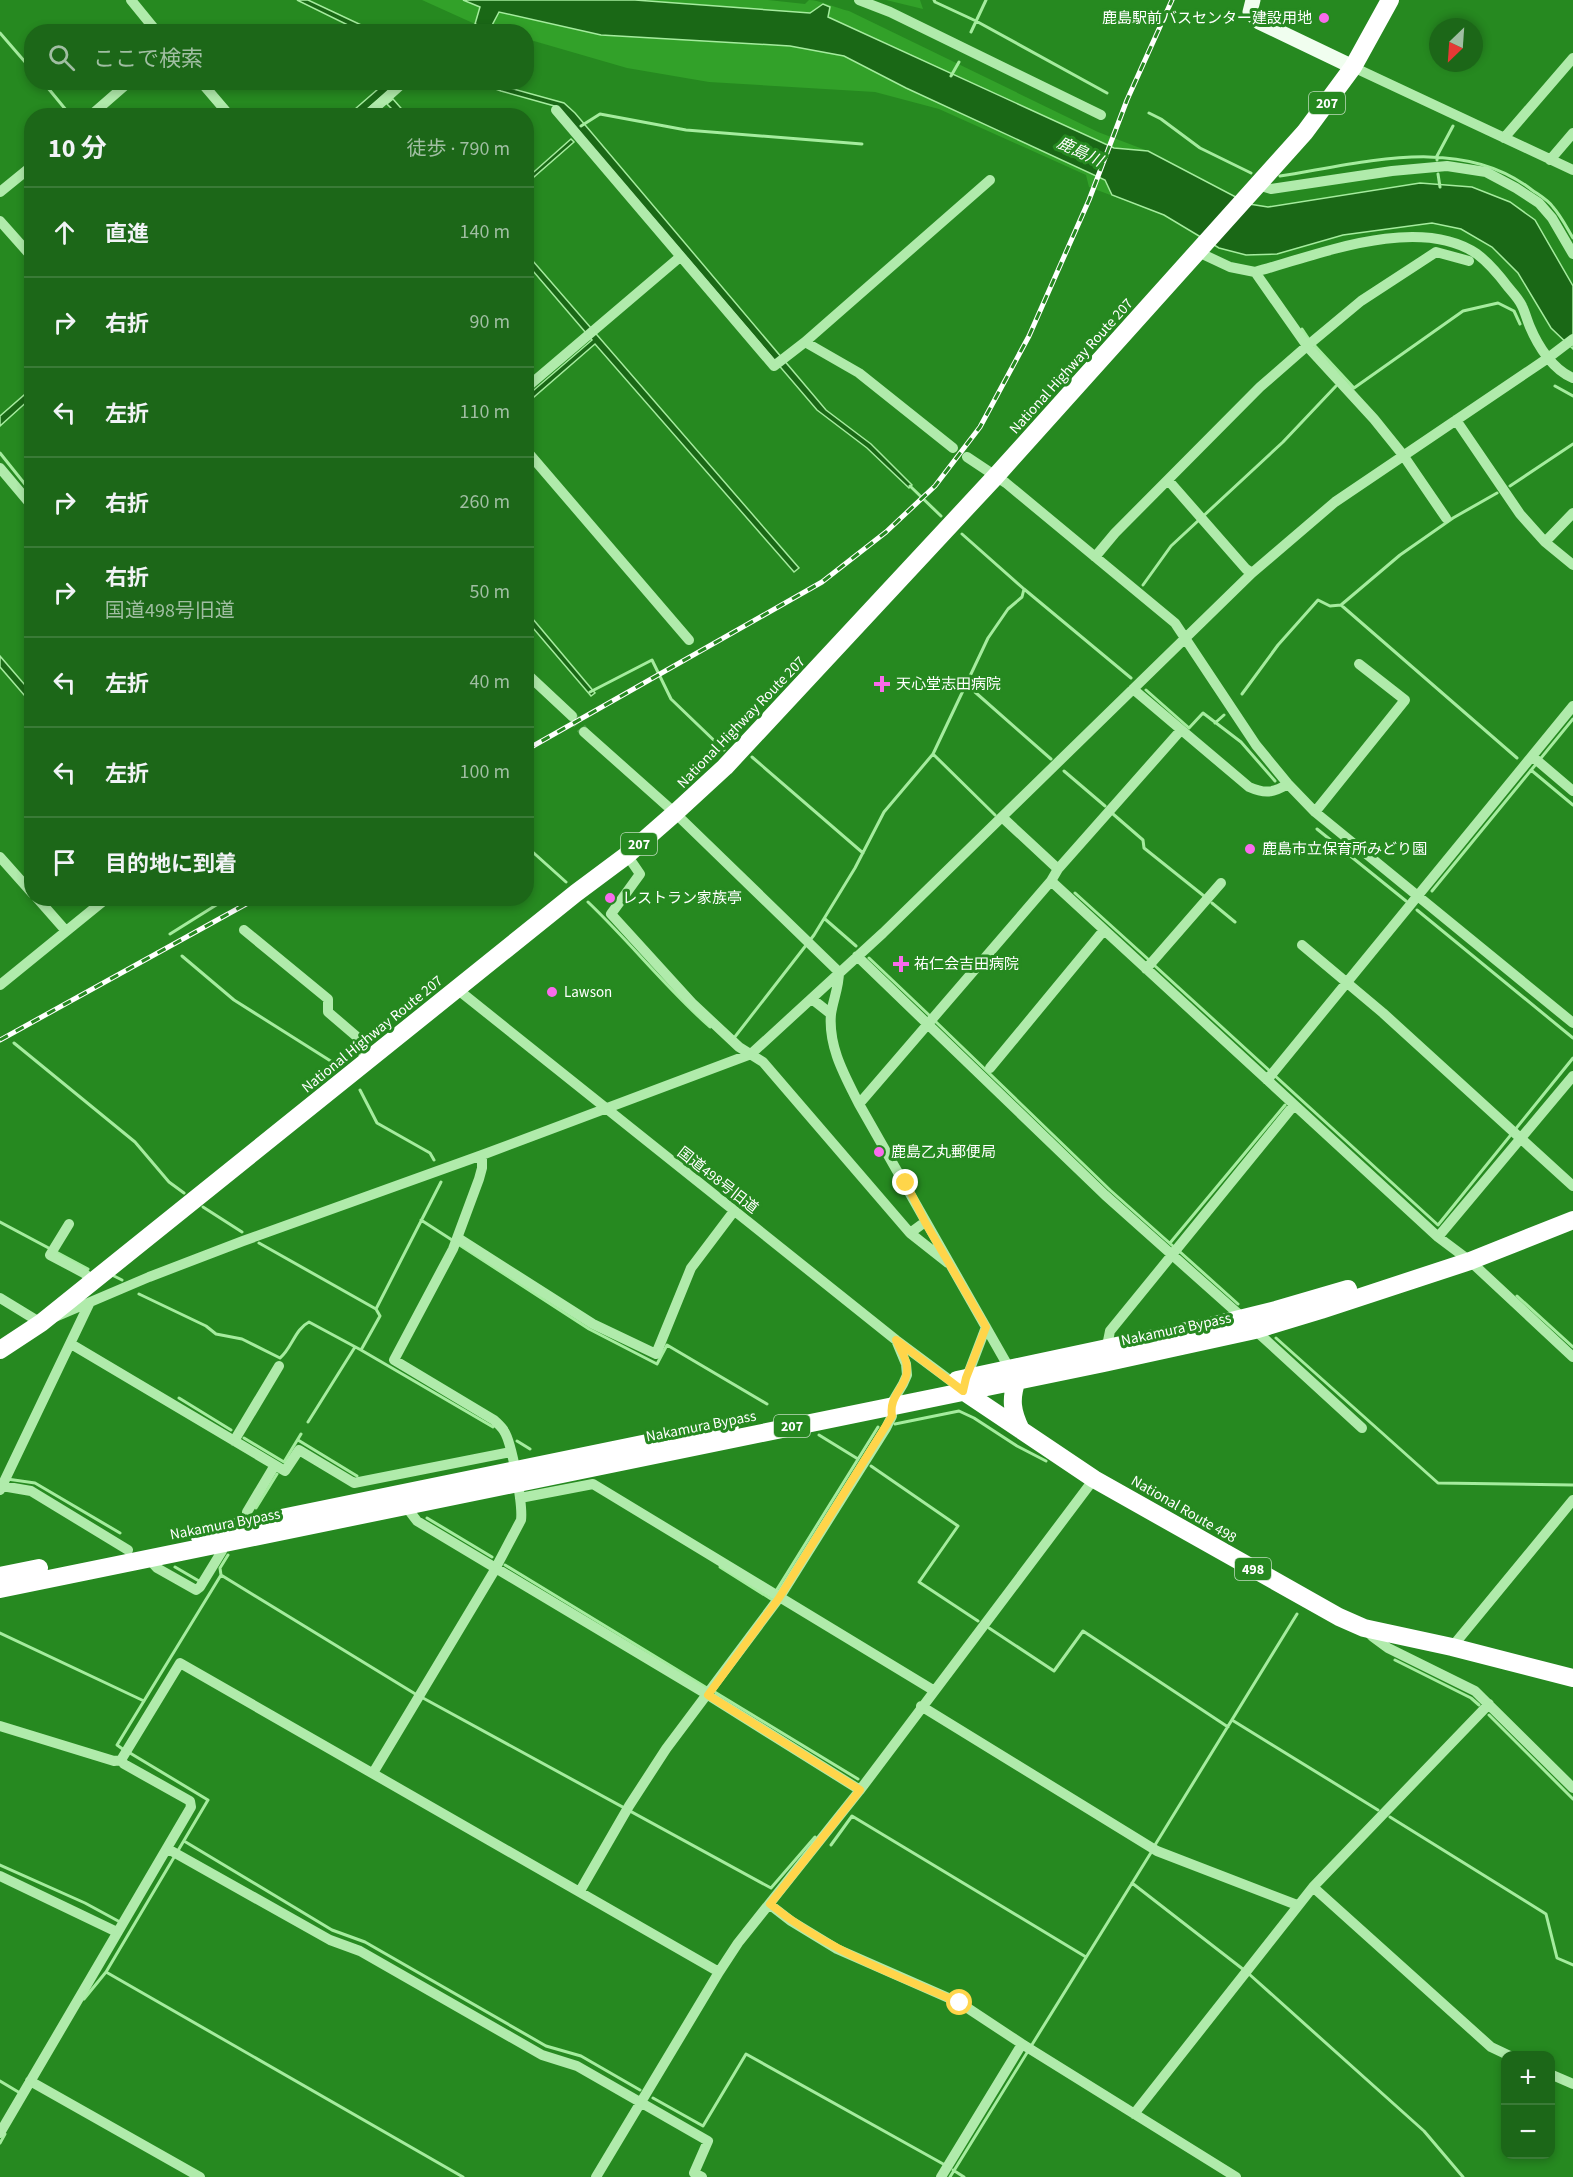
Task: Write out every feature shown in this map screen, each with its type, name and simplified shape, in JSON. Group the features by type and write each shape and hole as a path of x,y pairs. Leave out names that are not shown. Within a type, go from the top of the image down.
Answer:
{"highway":[{"name":"National Highway Route 207","path":"0,1350 41,1323 576,893 627,855 725,767 995,477 1305,132 1353,67 1390,0"},
{"name":"Nakamura Bypass","path":"1466,1258 1573,1209"},
{"name":"Nakamura Bypass","path":"0,1589 223,1543 402,1499 515,1475 894,1399 960,1383 1013,1375 1249,1324 1466,1258 1573,1220"},
{"path":"1013,1375 1012,1411 1021,1430"},
{"name":"National Route 498","path":"960,1383 1021,1430 1094,1479 1330,1612 1364,1628 1452,1647 1573,1678"},
{"name":"Nakamura Bypass","path":"0,1576 364,1500 402,1499"}],"main road":[{"path":"1253,0 1250,12 1259,22 1353,67"}],"street":[{"path":"131,0 150,24"},
{"path":"860,0 890,12 1101,116"},
{"path":"1504,138 1573,58"},
{"path":"1353,67 1573,170"},
{"path":"99,108 120,90"},
{"path":"208,90 223,108"},
{"path":"375,108 395,90"},
{"path":"556,110 774,366 805,342 990,180"},
{"path":"1550,160 1573,133"},
{"path":"1254,190 1392,171 1447,166 1486,172 1539,203 1552,218 1573,254"},
{"path":"0,192 24,172"},
{"path":"0,221 24,248"},
{"path":"1198,252 1230,267 1255,272 1358,244 1410,237 1434,239 1458,245 1477,255 1499,275 1522,305 1530,328 1548,358 1566,376 1573,378"},
{"path":"1095,557 1115,532 1260,387 1361,301 1436,252 1469,261"},
{"path":"534,381 680,256"},
{"path":"1255,272 1307,346 1403,454 1446,518"},
{"path":"0,1298 41,1323 149,1277 243,1241 482,1155 751,1054 812,999 1002,817 1252,573 1335,502 1573,339"},
{"path":"805,342 859,373 953,448"},
{"path":"1456,420 1520,514 1545,542 1573,565"},
{"path":"967,458 1006,483 1175,623 1244,729 1288,784 1315,812 1573,1023"},
{"path":"534,459 688,640"},
{"path":"0,468 24,496"},
{"path":"1168,480 1252,573"},
{"path":"1545,542 1573,513"},
{"path":"1315,812 1405,700 1359,664"},
{"path":"534,680 572,716"},
{"path":"1133,689 1249,787 1259,791 1275,792 1288,784"},
{"path":"1267,1080 1573,706"},
{"path":"859,1104 1051,880 1058,868 1181,729"},
{"path":"585,732 675,813 839,972 839,983 831,1014 833,1046 840,1066 859,1104 906,1183 925,1222 1013,1375"},
{"path":"1533,757 1573,791"},
{"path":"1002,817 1058,868"},
{"path":"627,855 640,874 611,914 693,1004 732,1040 763,1062 910,1233 950,1265"},
{"path":"0,857 24,883"},
{"path":"1051,880 1438,1237 1466,1258 1573,1357"},
{"path":"1146,969 1221,883"},
{"path":"44,906 66,931"},
{"path":"0,985 97,906"},
{"path":"244,930 328,999 328,1012 356,1036 366,1061"},
{"path":"990,1068 1104,930"},
{"path":"1302,945 1383,1013 1573,1186"},
{"path":"857,956 931,1021 1105,1195 1173,1254 1362,1428"},
{"name":"国道498号旧道","path":"457,989 896,1340 960,1383"},
{"path":"812,999 831,1014"},
{"path":"1438,1237 1573,1076"},
{"path":"1105,1356 1110,1331 1294,1105"},
{"path":"373,1773 493,1574 521,1520 522,1510 505,1432 494,1420 394,1360 458,1238 479,1179 482,1155"},
{"path":"458,1238 593,1324 656,1354 691,1268 734,1211"},
{"path":"910,1233 925,1222"},
{"path":"69,1224 50,1255 84,1273 93,1281"},
{"path":"89,1304 3,1483 31,1491 128,1550"},
{"path":"960,1383 986,1327"},
{"path":"580,1891 666,1749 710,1692 776,1596 886,1428 892,1416 894,1399 907,1375 906,1364 896,1340"},
{"path":"71,1344 285,1471 299,1450 354,1483 515,1475 593,1484 933,1690"},
{"path":"234,1441 279,1366"},
{"path":"247,1525 247,1512 275,1465"},
{"path":"596,2177 719,1972 860,1790 1094,1479"},
{"path":"359,1482 364,1500"},
{"path":"402,1499 417,1521 710,1692 860,1790"},
{"path":"1452,1647 1573,1500"},
{"path":"148,1558 157,1568 196,1590 222,1551 223,1543"},
{"path":"1364,1628 1388,1648 1475,1691 1573,1788"},
{"path":"0,1726 114,1761 124,1754 180,1663 719,1972"},
{"path":"1134,2114 1297,1905 1489,1704"},
{"path":"921,1706 1153,1849 1297,1905"},
{"path":"0,2133 121,1927 174,1852 191,1807 189,1801 124,1764 124,1754"},
{"path":"174,1852 330,1940 360,1951 542,2055 577,2066 708,2141 694,2173 702,2177"},
{"path":"0,1876 79,1912 121,1927"},
{"path":"1313,1887 1491,2047 1501,2051"},
{"path":"770,1904 814,1937 837,1949 960,2003 1232,2176"},
{"path":"945,2170 1022,2044"},
{"path":"1555,2076 1573,2084"},
{"path":"28,2088 200,2177"}],"shaded area":[{"path":"422,0 485,0 850,50 1203,226 1410,206 1508,233 1573,349 1551,328 1518,273 1492,247 1461,229 1432,223 1343,235 1277,254 1246,255 1219,248 1164,215 1089,187 1086,175 939,109 875,92 709,82 627,68 534,41 534,24 475,24"},
{"path":"555,0 768,0 805,4 809,0 823,3 849,11 1098,132 1148,151 1249,204 1268,207 1420,183 1472,187 1510,202 1535,220 1573,286 1573,312 1505,212 1286,225 827,27"},
{"path":"886,0 920,0 923,9"}],"water":[{"path":"297,0 308,0 359,24 346,24"},
{"name":"鹿島川","path":"463,0 635,0 810,13 823,4 830,7 828,17 1114,148 1148,151 1249,204 1268,207 1420,183 1472,187 1510,202 1535,220 1573,286 1573,349 1551,328 1518,273 1492,247 1461,229 1432,223 1343,235 1277,254 1246,255 1219,248 1164,215 1112,195 1105,180 906,88 844,56 790,46 601,35 499,12 493,24 475,24 480,7"},
{"path":"377,90 390,90 368,108 356,108"},
{"path":"498,90 517,90 564,103 575,113 826,410 871,444 912,485 909,488 867,448 817,410 558,107"},
{"path":"393,99 401,108 391,108 387,104"},
{"path":"571,139 574,142 534,177 534,172"},
{"path":"534,262 799,568 794,572 595,344 534,397 534,390 592,340 534,272"},
{"path":"24,395 24,404 0,426 0,416"},
{"path":"534,620 595,693 591,696 534,629"},
{"path":"0,656 24,684 24,695 0,667"}],"waterway":[{"path":"934,0 1107,93"},
{"path":"971,32 986,0"},
{"path":"0,33 24,61"},
{"path":"951,76 959,62"},
{"path":"50,90 64,108"},
{"path":"1149,113 1161,119 1200,148 1251,173"},
{"path":"581,126 600,114 686,130 862,144"},
{"path":"1437,160 1453,126"},
{"path":"1280,176 1377,160 1410,157 1474,162 1504,173 1551,204 1573,238"},
{"path":"1438,174 1440,187"},
{"path":"1315,346 1354,388 1463,311 1498,303 1514,311 1520,324"},
{"path":"1302,329 1308,338"},
{"path":"1143,585 1171,546 1283,442 1336,386"},
{"path":"1555,386 1573,396"},
{"path":"1510,486 1573,444"},
{"path":"0,453 24,483"},
{"path":"910,486 941,516"},
{"path":"1242,694 1278,645 1318,600 1330,606 1341,605 1400,555 1453,518 1497,493"},
{"path":"962,534 1131,678"},
{"path":"734,1038 814,935 855,868 884,812 933,754 988,638 1008,609 1022,597 1024,589"},
{"path":"1341,605 1517,758"},
{"path":"590,692 652,660 671,699 724,750"},
{"path":"967,685 1051,759"},
{"path":"1146,690 1189,728 1203,713 1241,742 1275,781"},
{"path":"1215,723 1224,715"},
{"path":"1432,891 1573,719"},
{"path":"933,754 995,815"},
{"path":"752,757 863,853"},
{"path":"1531,770 1573,805"},
{"path":"1064,771 1105,806"},
{"path":"1113,814 1143,840 1144,848 1204,896"},
{"path":"1317,829 1406,901"},
{"path":"534,853 566,882"},
{"path":"1075,893 1149,960"},
{"path":"588,902 678,997 710,1027"},
{"path":"1212,903 1235,922"},
{"path":"170,934 215,906"},
{"path":"1417,910 1573,1038"},
{"path":"825,919 856,946"},
{"path":"182,956 234,1000 337,1065"},
{"path":"869,958 930,1016"},
{"path":"1154,965 1438,1225 1573,1058"},
{"path":"935,1021 1110,1190 1174,1247"},
{"path":"14,1043 135,1142 169,1182 184,1193"},
{"path":"360,1090 377,1123 430,1153 434,1160"},
{"path":"1170,1243 1285,1105"},
{"path":"376,1309 441,1182"},
{"path":"203,1207 242,1232"},
{"path":"421,1220 452,1240"},
{"path":"0,1222 88,1269"},
{"path":"259,1243 376,1309 380,1316 361,1350"},
{"path":"458,1244 589,1329 657,1364 667,1345 767,1404"},
{"path":"1179,1251 1238,1304"},
{"path":"114,1276 122,1280"},
{"path":"139,1294 206,1326 216,1334 242,1339 280,1358 300,1329 309,1322 493,1427"},
{"path":"1517,1296 1573,1347"},
{"path":"1276,1338 1438,1483 1573,1485"},
{"path":"308,1422 355,1347"},
{"path":"179,1398 231,1430"},
{"path":"895,1424 959,1411 1046,1461"},
{"path":"776,1591 878,1427"},
{"path":"244,1438 284,1462 301,1434"},
{"path":"819,1435 858,1459"},
{"path":"298,1440 357,1476"},
{"path":"517,1441 530,1449"},
{"path":"871,1466 958,1526 919,1582 978,1621"},
{"path":"256,1508 277,1474"},
{"path":"7,1479 35,1483 120,1533"},
{"path":"427,1518 492,1557"},
{"path":"221,1575 220,1568 228,1555"},
{"path":"505,1565 707,1688"},
{"path":"175,1567 199,1581"},
{"path":"720,1567 771,1599 772,1597"},
{"path":"124,1750 117,1745 221,1575 417,1695"},
{"path":"1155,1845 1297,1614"},
{"path":"989,1628 1054,1671 1083,1631 1228,1727"},
{"path":"0,1633 144,1701"},
{"path":"1395,1660 1471,1698 1479,1705"},
{"path":"713,1691 858,1779"},
{"path":"423,1698 771,1888 815,1837"},
{"path":"1489,1715 1573,1799"},
{"path":"1232,1720 1378,1810"},
{"path":"130,1753 208,1800 106,1972 463,2177"},
{"path":"831,1845 852,1816 1086,1957"},
{"path":"1390,1817 1546,1914 1557,1958 1573,1965"},
{"path":"184,1841 332,1930 365,1942 546,2046 581,2056 640,2090"},
{"path":"950,2177 1152,1851"},
{"path":"0,1865 85,1903 120,1922"},
{"path":"1132,1883 1244,1970"},
{"path":"84,1999 106,1972"},
{"path":"1249,1974 1424,2131 1463,2177"},
{"path":"653,2098 703,2126 746,2054 945,2165"},
{"path":"0,2081 20,2093"},
{"path":"0,2143 5,2134"},
{"path":"953,2170 964,2177"}],"tunnel":[{"path":"572,716 584,732"}],"railway":[{"path":"534,745 822,582 886,532 935,486 980,427 1029,336 1089,200 1127,100 1172,0"},
{"path":"0,1040 243,906"}],"place":[{"name":"鹿島駅前バスセンター建設用地","path":"1324,18"},
{"name":"天心堂志田病院","path":"882,684"},
{"name":"鹿島市立保育所みどり園","path":"1250,849"},
{"name":"レストラン家族亭","path":"610,898"},
{"name":"祐仁会吉田病院","path":"901,964"},
{"name":"Lawson","path":"552,992"},
{"name":"鹿島乙丸郵便局","path":"879,1152"}],"route":[{"path":"906,1183 925,1222 986,1327 963,1391 896,1340 906,1364 907,1375 890,1406 892,1416 886,1428 779,1598 708,1695 860,1790 770,1904 791,1922 837,1949 960,2003"}]}
